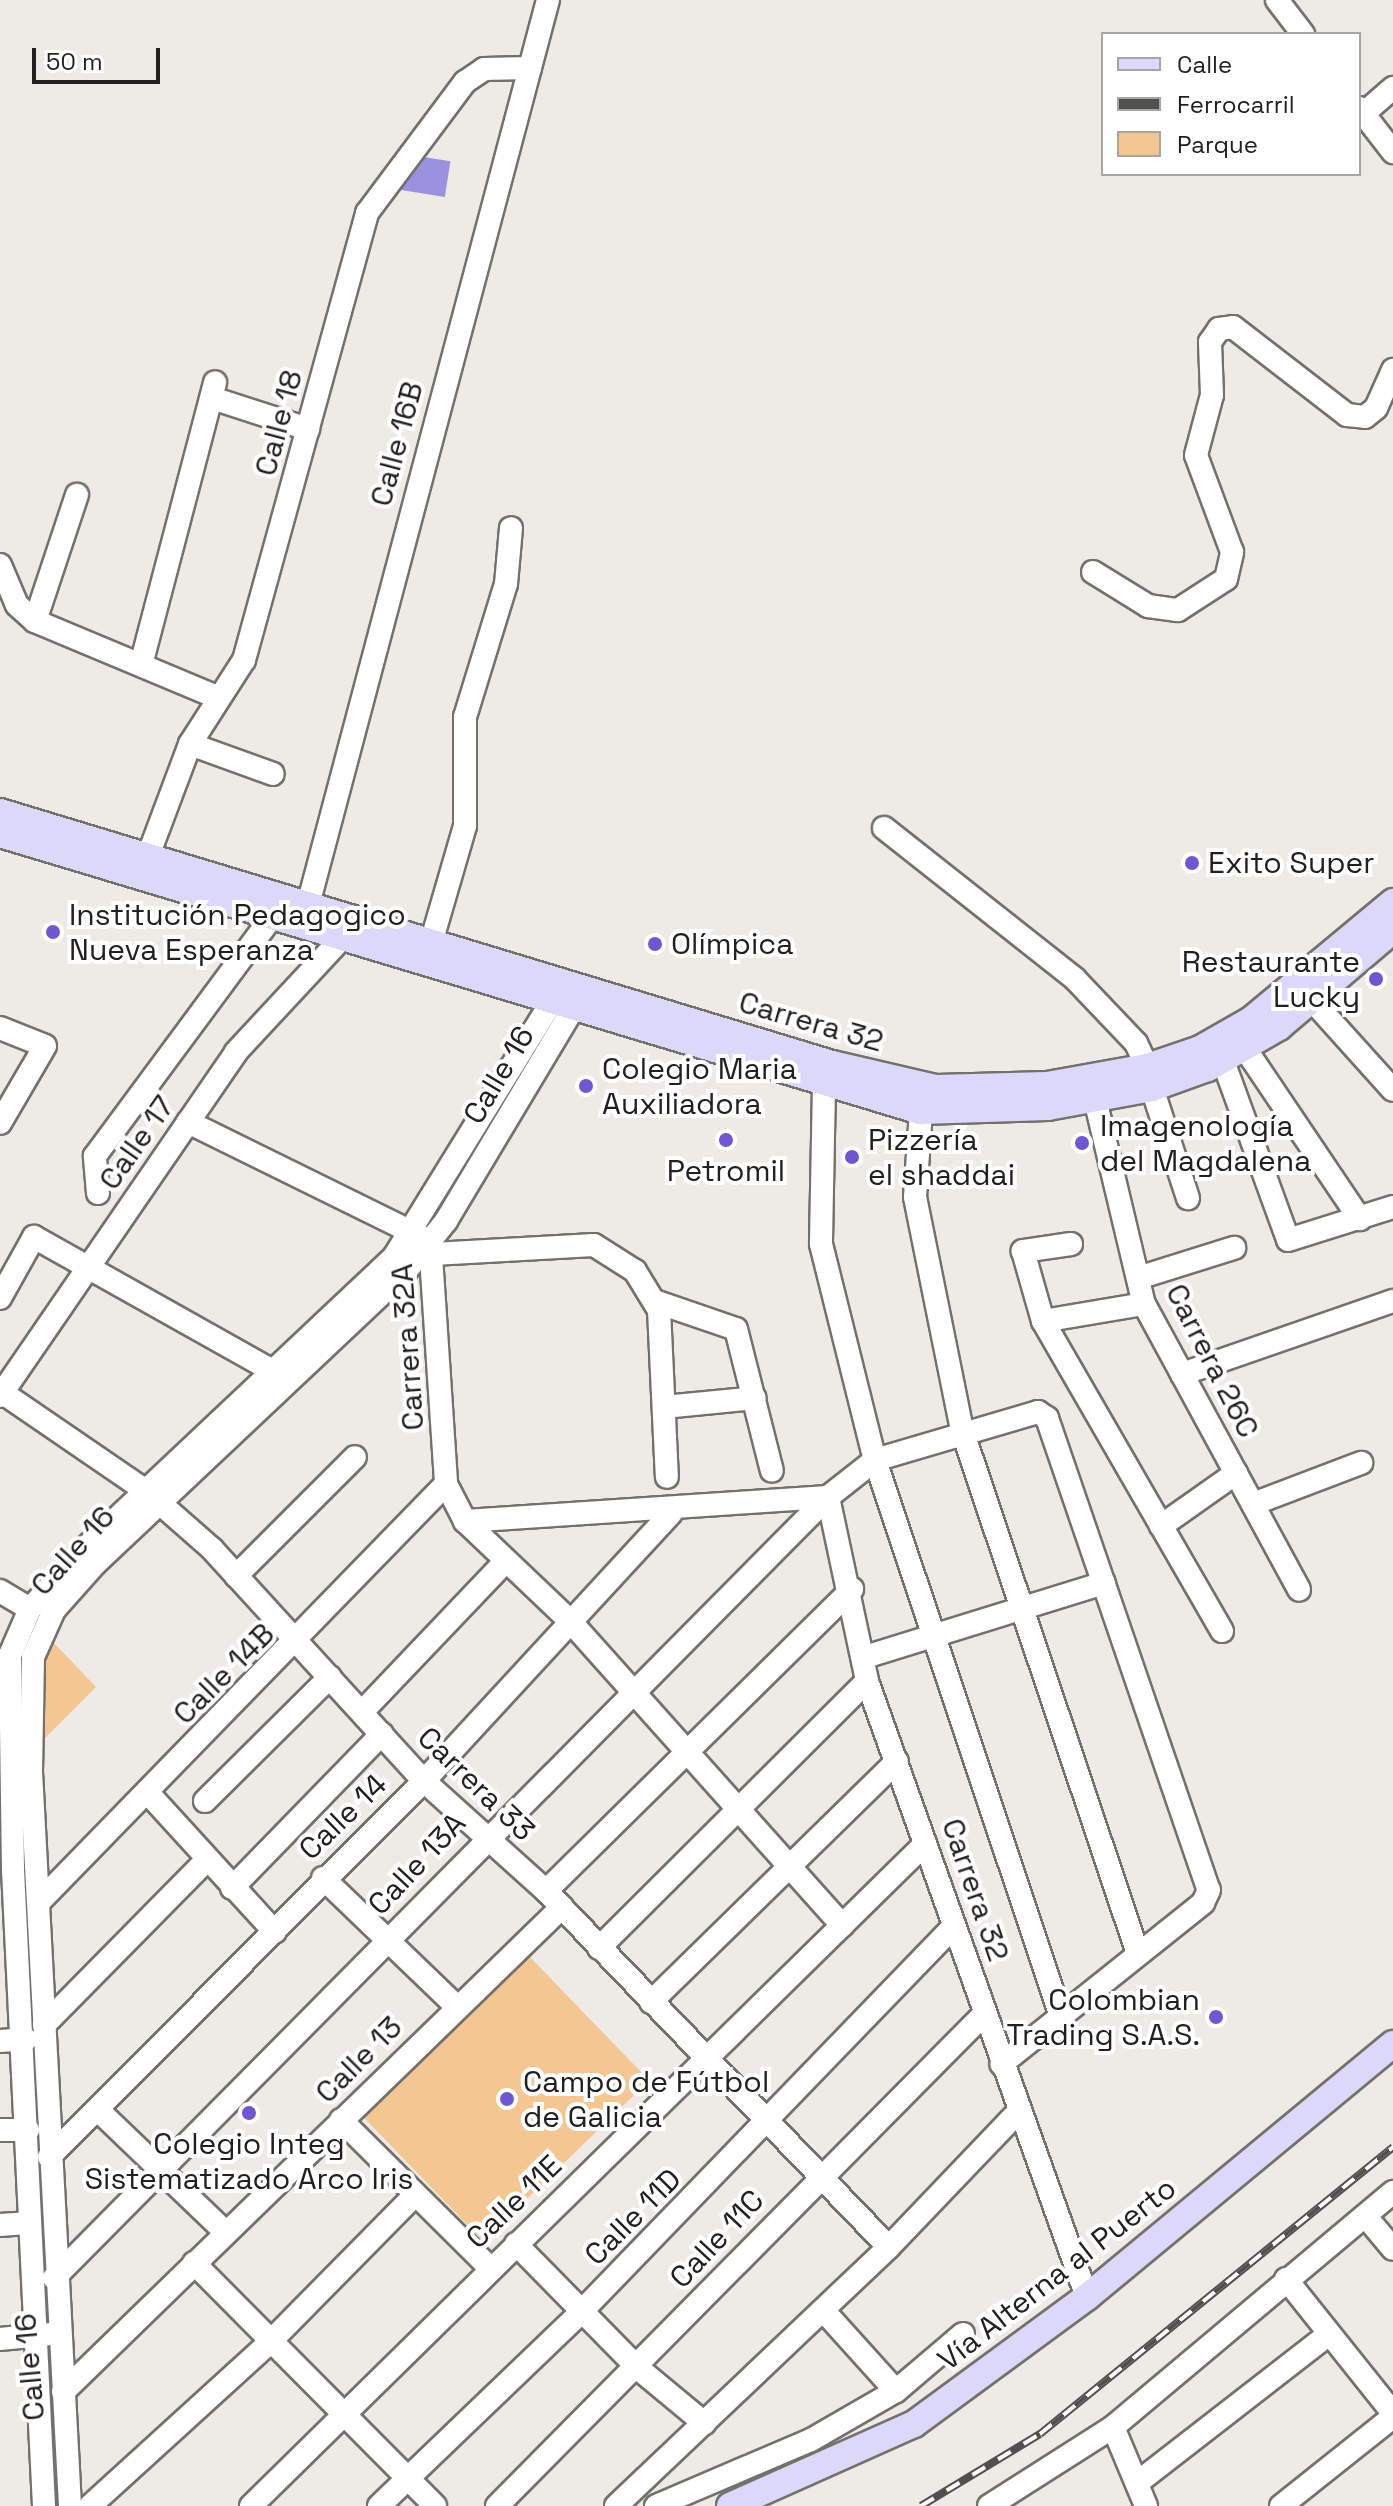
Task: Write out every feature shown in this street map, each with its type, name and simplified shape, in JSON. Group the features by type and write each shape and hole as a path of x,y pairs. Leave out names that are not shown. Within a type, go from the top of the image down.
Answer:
{"main road":[{"path":"0,812 431,943 568,996 824,1085 921,1111 1095,1099 1150,1078 1234,1056 1311,999 1393,930"},
{"path":"0,834 342,938 568,996"},
{"path":"1150,1078 1251,1020 1393,902"},
{"name":"Carrera 32","path":"568,996 936,1088 1150,1078"},
{"name":"Vía Alterna al Puerto","path":"730,2506 914,2424 1087,2297 1393,2044"}],"street":[{"name":"Calle 16B","path":"308,905 548,0"},
{"path":"1277,0 1301,32"},
{"name":"Calle 18","path":"148,856 190,744 217,697 244,660 367,213 465,82 484,69 530,68"},
{"path":"1393,88 1361,111 1393,152"},
{"path":"1093,572 1148,606 1178,610 1226,579 1232,552 1196,455 1212,395 1210,342 1219,329 1233,327 1347,415 1365,417 1376,408 1393,370"},
{"path":"142,661 214,390 308,429"},
{"path":"35,621 77,495"},
{"path":"431,943 465,826 465,717 506,584 511,528"},
{"path":"0,565 17,605 35,621 142,661 217,697"},
{"path":"190,744 273,774"},
{"path":"884,828 1075,979 1136,1043 1188,1198"},
{"path":"98,1193 95,1156 272,917"},
{"name":"Calle 17","path":"1,1393 236,1052 342,938"},
{"name":"Calle 16","path":"70,2506 63,2392 47,2334 27,2223 26,2039 11,1953 6,1870 10,1635 30,1609 425,1241 568,996"},
{"path":"1311,999 1393,1090"},
{"path":"0,1028 45,1046 0,1123"},
{"path":"1234,1056 1288,1240 1393,1207"},
{"path":"1234,1056 1360,1219"},
{"path":"824,1085 821,1244 875,1460 936,1635 1061,2017"},
{"name":"Carrera 26C","path":"1095,1099 1144,1304 1299,1590"},
{"path":"921,1111 915,1197 962,1430 1137,1951"},
{"name":"Carrera 32A","path":"188,1122 425,1241 446,1484 465,1521 504,1563 571,1622 633,1689 735,1811 842,1925"},
{"path":"0,1298 34,1237 89,1264 273,1371"},
{"path":"425,1241 580,1245 625,1263 657,1302 736,1329 772,1471"},
{"name":"Calle 16","path":"44,2506 47,2334 54,2278 33,1657 54,1610 153,1497 273,1371 394,1257 425,1241"},
{"path":"1071,1244 1023,1251 1043,1321 1222,1631"},
{"path":"1138,1278 1234,1248"},
{"path":"1182,1374 1393,1301"},
{"path":"657,1302 667,1477"},
{"path":"1043,1321 1144,1304"},
{"name":"Carrera 33","path":"1,1393 153,1497 236,1576 424,1781 562,1907 703,2061 819,2173 889,2247"},
{"path":"664,1407 755,1398"},
{"name":"Calle 13A","path":"54,2278 388,1939 484,1836 828,1497 875,1460 962,1430 1043,1413 1104,1583"},
{"path":"236,1576 355,1457"},
{"path":"1253,1504 1361,1463"},
{"path":"1161,1526 1236,1473"},
{"name":"Calle 14B","path":"40,1901 298,1642 446,1484"},
{"path":"465,1521 671,1513 828,1497"},
{"name":"Carrera 32","path":"828,1497 852,1589 867,1681 1017,2113 1087,2297"},
{"name":"Calle 14","path":"49,2157 275,1932 323,1878 424,1781 671,1513"},
{"path":"362,1712 504,1563"},
{"path":"865,1657 1104,1583 1209,1890 1203,1903 1137,1951 1001,2064"},
{"path":"546,1891 685,1750 852,1589"},
{"path":"0,1591 30,1609"},
{"path":"205,1801 330,1677"},
{"path":"599,1948 867,1681"},
{"path":"232,1888 382,1734"},
{"path":"651,2002 897,1761"},
{"path":"148,1793 206,1861 275,1932"},
{"name":"Calle 11E","path":"251,2506 339,2416 925,1844"},
{"path":"44,2025 206,1861"},
{"path":"323,1878 456,2006"},
{"name":"Calle 13","path":"63,2392 456,2006 562,1907"},
{"name":"Calle 11D","path":"379,2506 405,2477 581,2312 766,2125 954,1926"},
{"name":"Calle 11C","path":"497,2506 639,2369 819,2173 983,2015"},
{"path":"0,2041 26,2039"},
{"path":"98,2110 161,2166 225,2232"},
{"path":"616,2506 889,2247 1017,2113"},
{"path":"341,2120 490,2268"},
{"path":"0,2130 28,2130"},
{"path":"989,2506 1017,2497 1113,2427 1286,2279 1367,2218 1393,2192"},
{"path":"90,2506 269,2343 415,2195"},
{"path":"1367,2218 1393,2249"},
{"path":"0,2225 27,2223"},
{"path":"516,2244 639,2369 704,2423"},
{"path":"194,2263 339,2416 435,2506"},
{"path":"1281,2506 1393,2415 1286,2279"},
{"path":"823,2310 896,2391"},
{"path":"0,2339 47,2334"},
{"path":"656,2506 811,2440 896,2391 963,2334"},
{"path":"1137,2483 1329,2334"},
{"path":"1113,2427 1146,2506"}],"green space":[{"path":"51,1640 96,1687 44,1739 37,1728 40,1664"},
{"name":"Campo de Fútbol de Galicia","path":"527,1954 649,2081 483,2241 361,2114"}],"shaded area":[{"path":"404,154 450,161 445,197 398,190"}],"railway":[{"path":"921,2506 1040,2434 1393,2147"}],"place":[{"name":"Exito Super","path":"1192,863"},
{"name":"Institución Pedagogico Nueva Esperanza","path":"53,932"},
{"name":"Olímpica","path":"655,944"},
{"name":"Restaurante Lucky","path":"1376,979"},
{"name":"Colegio Maria Auxiliadora","path":"586,1086"},
{"name":"Petromil","path":"726,1140"},
{"name":"Imagenología del Magdalena","path":"1082,1143"},
{"name":"Pizzería el shaddai","path":"852,1157"},
{"name":"Colombian Trading S.A.S.","path":"1216,2017"},
{"name":"Campo de Fútbol de Galicia","path":"507,2099"},
{"name":"Colegio Integ Sistematizado Arco Iris","path":"249,2113"}]}
